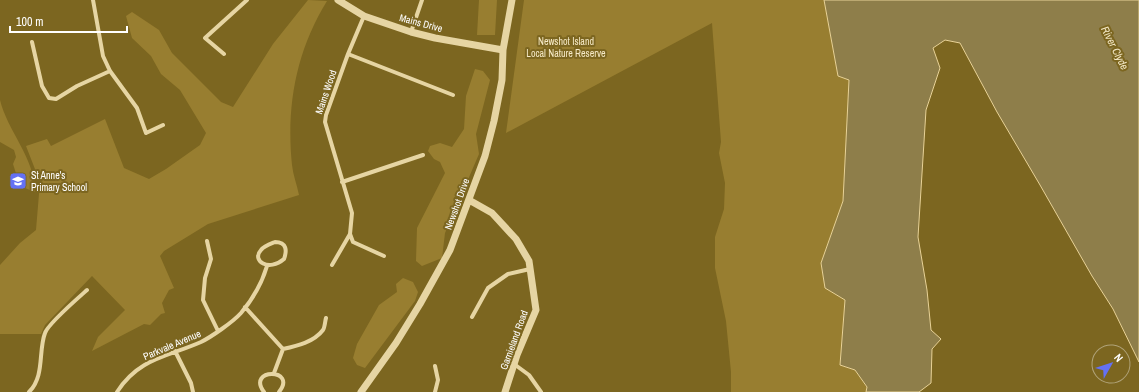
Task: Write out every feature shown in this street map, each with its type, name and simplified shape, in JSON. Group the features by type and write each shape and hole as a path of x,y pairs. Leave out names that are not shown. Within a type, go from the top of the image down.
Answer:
{"street":[{"path":"93,0 103,56 110,72 137,108 146,133 163,125"},
{"path":"224,54 205,38 247,0"},
{"name":"Mains Drive","path":"338,0 364,16 411,32 435,38 503,50"},
{"path":"411,32 422,0"},
{"name":"Newshot Drive","path":"361,392 396,343 450,250 485,156 494,121 502,80 503,50 512,0"},
{"name":"Mains Wood","path":"350,234 352,213 325,122 326,114 348,54 364,16"},
{"path":"32,42 42,86 49,98 56,98 76,86 110,72"},
{"path":"348,54 453,95"},
{"path":"342,182 423,155"},
{"name":"Garnieland Road","path":"469,200 492,214 516,239 529,261 536,310 514,364 506,392"},
{"path":"350,234 353,242 384,256"},
{"path":"332,265 350,234"},
{"path":"207,241 211,260 205,278 203,300 218,332"},
{"path":"275,242 283,244 286,249 284,260 267,266 260,260 259,251 264,246 275,242"},
{"name":"Parkvale Avenue","path":"116,392 139,368 156,358 202,341 218,332 240,314 263,278 267,266"},
{"path":"472,317 488,288 508,274 530,269"},
{"path":"29,392 35,387 38,378 43,340 46,331 87,290"},
{"path":"245,307 283,349"},
{"path":"283,349 300,345 315,338 324,329 326,318"},
{"path":"274,373 283,349"},
{"path":"175,351 191,383 193,392"},
{"path":"514,364 529,375 541,392"},
{"path":"435,366 438,380 435,392"},
{"path":"264,392 261,386 262,379 267,374 274,373 282,380 282,388 279,392"}],"green space":[{"path":"308,0 327,1 316,20 301,60 292,101 292,165 299,195 208,224 164,251 160,256 174,288 169,290 162,303 165,313 161,314 150,325 144,324 92,351 98,337 125,310 92,276 45,325 41,334 0,334 0,265 20,243 36,230 40,182 26,146 47,139 51,146 105,119 124,168 149,179 200,145 206,133 180,90 161,74 151,56 132,38 126,16 132,12 159,30 172,53 221,102 233,107 273,44"},
{"path":"479,0 497,0 495,35 477,35"},
{"name":"Newshot Island Local Nature Reserve","path":"524,0 824,0 838,76 849,80 843,201 821,263 825,288 845,300 840,365 855,370 867,388 866,392 731,392 731,372 726,321 715,268 715,237 724,209 725,183 719,153 721,142 712,23 506,133"},
{"path":"475,69 483,71 490,80 476,134 479,154 445,233 442,258 422,266 416,261 417,228 445,173 440,162 434,159 428,151 430,146 440,143 452,147 464,129 466,96"},
{"path":"0,100 9,123 31,168 35,192 20,186 13,164 16,157 14,150 0,142"},
{"path":"403,278 413,282 418,292 415,301 365,368 357,365 353,358 357,344 379,305 397,292 396,284"}],"water":[{"name":"River Clyde","path":"824,0 1139,0 1139,362 1113,309 1092,276 997,112 960,43 945,40 933,48 940,68 926,110 918,237 927,290 931,330 941,339 932,349 931,383 919,392 866,392 867,387 855,370 840,365 845,300 825,288 821,263 843,201 849,80 838,76"}],"place":[{"name":"St Anne's Primary School","path":"18,181"}]}
